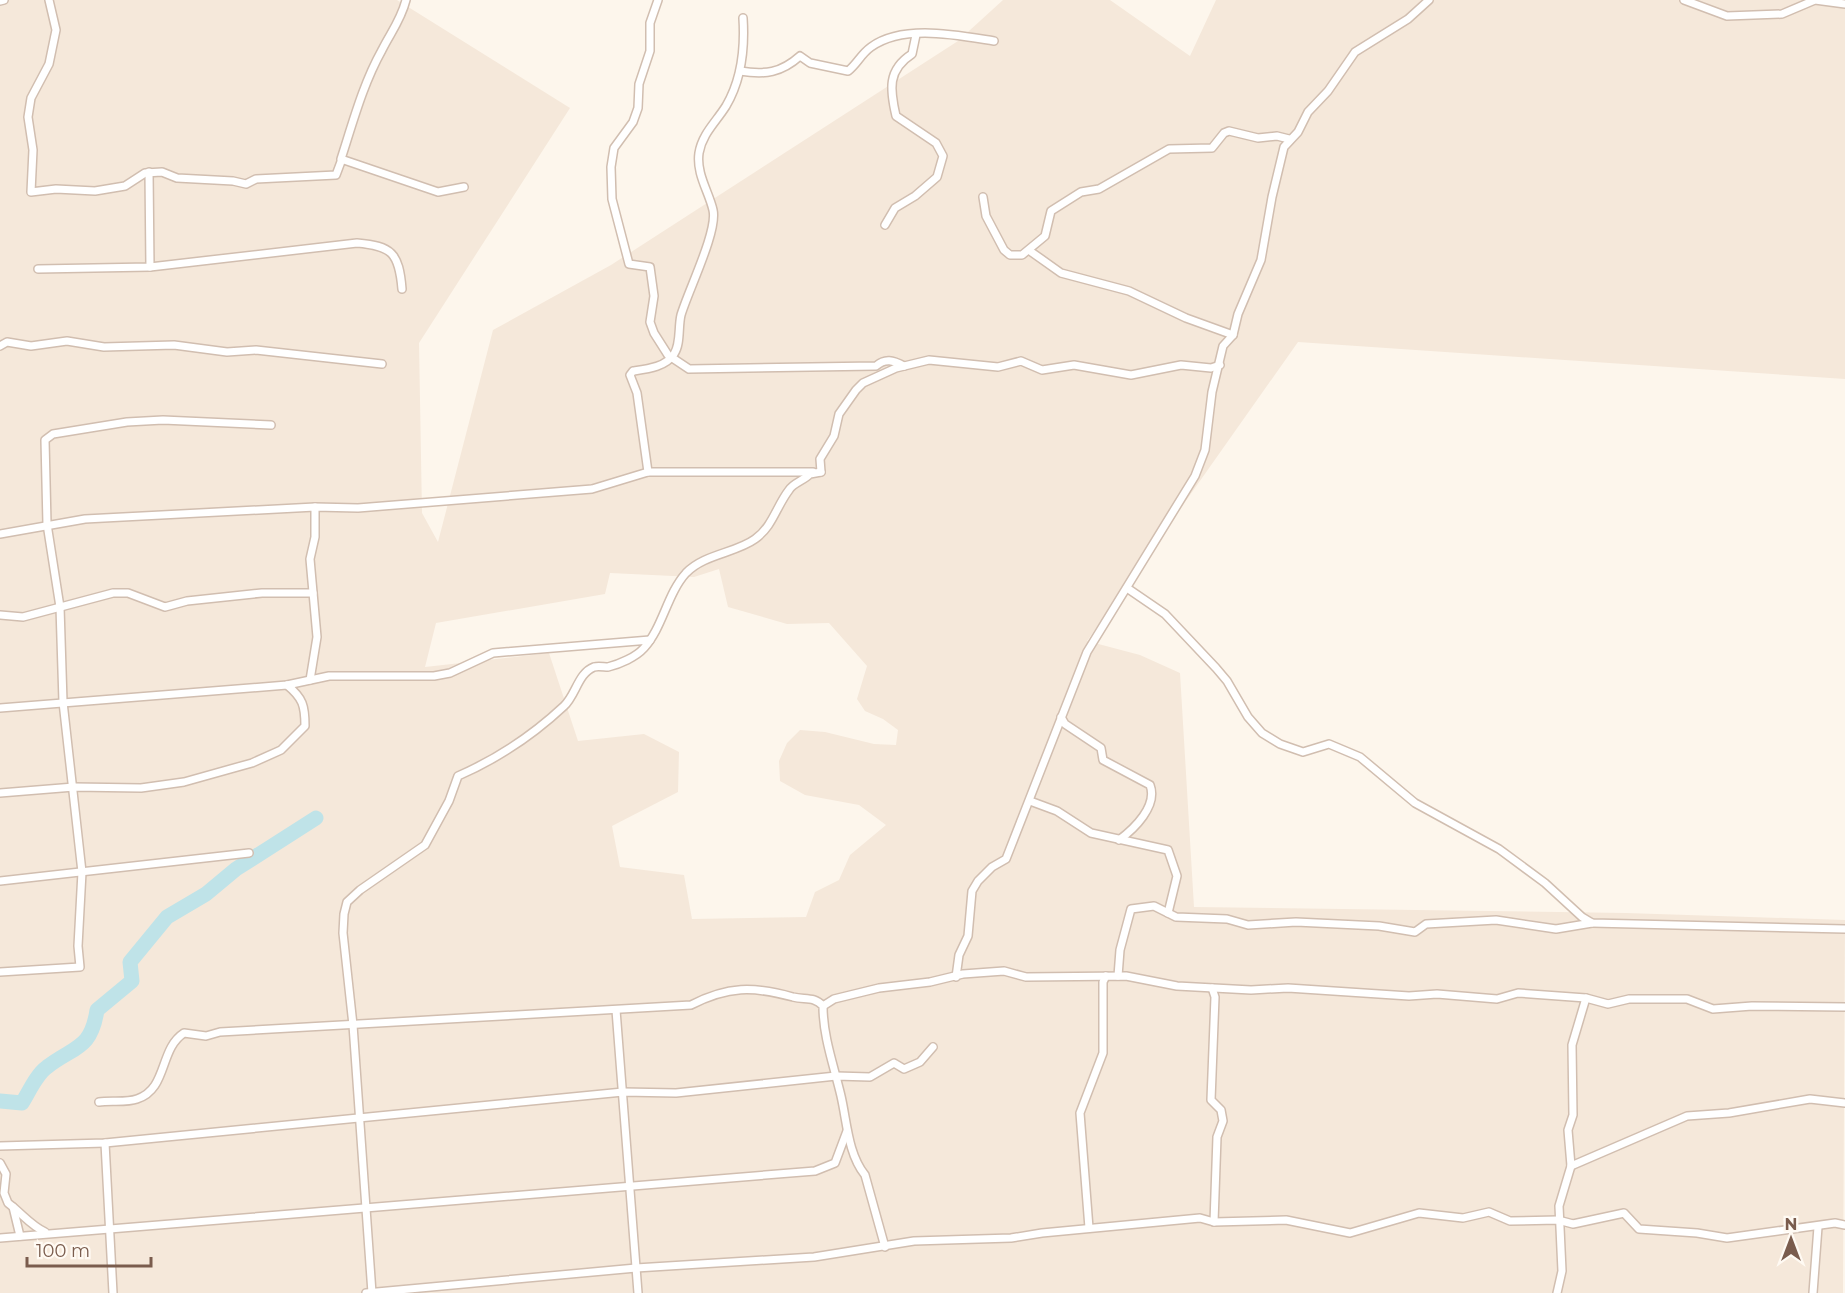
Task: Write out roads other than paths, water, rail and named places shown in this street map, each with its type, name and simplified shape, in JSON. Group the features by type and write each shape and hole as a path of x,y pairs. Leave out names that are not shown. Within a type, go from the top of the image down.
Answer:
{"street":[{"path":"49,0 56,30 49,64 31,98 28,117 33,150 31,192 56,189 94,191 125,186 149,172 165,172 177,178 233,181 246,184 258,179 336,175 361,96 382,50 401,19 406,0"},
{"path":"658,0 650,23 650,51 639,84 638,108 633,122 614,148 612,199 629,264 650,267 654,296 650,322 671,358 689,369 876,366 882,360 889,360 904,366"},
{"path":"956,977 959,955 968,936 972,891 978,880 992,867 1006,859 1087,652 1195,476 1205,450 1212,392 1223,346 1233,335 1238,314 1261,260 1278,165 1289,139 1298,132 1308,112 1328,91 1355,52 1408,19 1429,0"},
{"path":"1684,0 1726,16 1782,14 1815,0 1845,4"},
{"path":"648,472 637,393 630,375 633,371 656,367 671,358 678,347 679,326 686,297 712,226 713,211 702,184 699,154 707,131 725,108 740,71 744,54 743,18"},
{"path":"740,71 754,74 779,71 800,56 810,63 848,70 876,44 896,35 994,41"},
{"path":"885,225 895,207 915,196 937,177 943,156 936,143 896,116 893,105 892,74 898,63 912,54 916,35"},
{"path":"983,197 986,216 1004,250 1010,255 1022,255 1030,251 1045,236 1051,211 1081,192 1100,189 1169,149 1212,148 1224,133 1229,131 1258,138 1277,136 1289,139"},
{"path":"342,159 438,192 464,187"},
{"path":"149,172 150,267"},
{"path":"38,269 150,267 329,244 380,245 391,252 400,271 402,289"},
{"path":"1030,251 1061,273 1129,291 1186,318 1233,335"},
{"path":"0,346 7,342 31,346 67,341 104,347 174,345 227,352 256,350 382,364"},
{"path":"821,472 820,459 834,436 839,414 856,390 884,373 904,366 929,360 998,367 1021,361 1042,370 1074,365 1131,375 1182,365 1211,368 1220,365"},
{"path":"0,972 80,967 78,946 82,872 63,702 60,607 48,524 44,446 48,436 127,422 163,420 271,426"},
{"path":"0,534 85,519 315,507 358,508 592,489 648,472 821,472"},
{"path":"372,1293 353,1025 343,933 347,902 425,845 444,813 458,776 478,769 504,753 548,719 566,704 579,680 594,667 608,667 637,654 650,640 685,574 720,554 753,540 771,521 790,488 803,482 810,474 821,472"},
{"path":"309,680 317,637 310,559 315,537 315,507"},
{"path":"1127,588 1165,614 1216,668 1227,681 1248,717 1262,733 1296,751 1303,752 1329,744 1360,757 1415,803 1499,849 1545,884 1582,918 1592,923"},
{"path":"0,615 23,617 113,593 128,593 165,607 187,601 262,593 313,593"},
{"path":"0,708 287,685 329,676 434,676 450,673 493,653 650,640"},
{"path":"0,793 74,787 141,788 184,782 252,763 281,750 305,726 305,705 299,695 287,685"},
{"path":"1061,717 1065,724 1101,748 1103,760 1150,785 1151,800 1145,812 1133,829 1119,840"},
{"path":"1030,801 1057,811 1091,833 1168,850 1177,876 1168,913"},
{"path":"0,881 249,854"},
{"path":"1118,976 1120,950 1131,909 1144,905 1154,906 1176,917 1227,919 1248,925 1296,922 1379,926 1415,932 1426,924 1497,920 1556,929 1592,923 1845,928"},
{"path":"824,1006 834,999 879,988 1004,971 1038,978 1118,976 1177,986 1251,990 1288,988 1497,999 1518,993 1586,998 1608,1004 1629,999 1687,999 1713,1009 1752,1006 1845,1007"},
{"path":"1089,1228 1080,1113 1103,1053 1102,982 1106,976"},
{"path":"1212,988 1215,997 1211,1100 1221,1110 1223,1121 1217,1137 1214,1222"},
{"path":"99,1102 136,1100 156,1087 176,1038 184,1033 206,1036 220,1032 692,1005 717,992 766,990 795,998 817,999 824,1006 823,1028 847,1129 858,1166 865,1175 885,1247"},
{"path":"1557,1293 1562,1271 1562,1245 1558,1220 1561,1198 1571,1166 1568,1130 1573,1115 1572,1045 1586,998"},
{"path":"616,1010 638,1293"},
{"path":"0,1146 105,1143 623,1092 693,1092 836,1076 870,1077 894,1063 904,1069 920,1062 933,1047"},
{"path":"1571,1166 1687,1116 1729,1113 1810,1100 1845,1102"},
{"path":"0,1238 815,1171 835,1163 847,1129"},
{"path":"105,1143 113,1293"},
{"path":"0,1163 6,1174 4,1193 8,1203 29,1220 32,1226 47,1233"},
{"path":"13,1207 20,1236"},
{"path":"366,1293 636,1268 814,1257 856,1248 885,1247 914,1241 1011,1238 1200,1218 1214,1222 1286,1221 1350,1233 1419,1213 1463,1218 1489,1212 1519,1222 1530,1219 1558,1220 1574,1224 1610,1214 1626,1213 1639,1229 1697,1233 1727,1239 1835,1223 1845,1225"},
{"path":"1813,1293 1818,1227"}],"waterway":[{"path":"0,1101 22,1103 43,1070 86,1040 97,1010 132,981 130,962 167,917 206,894 236,869 316,818"}]}
